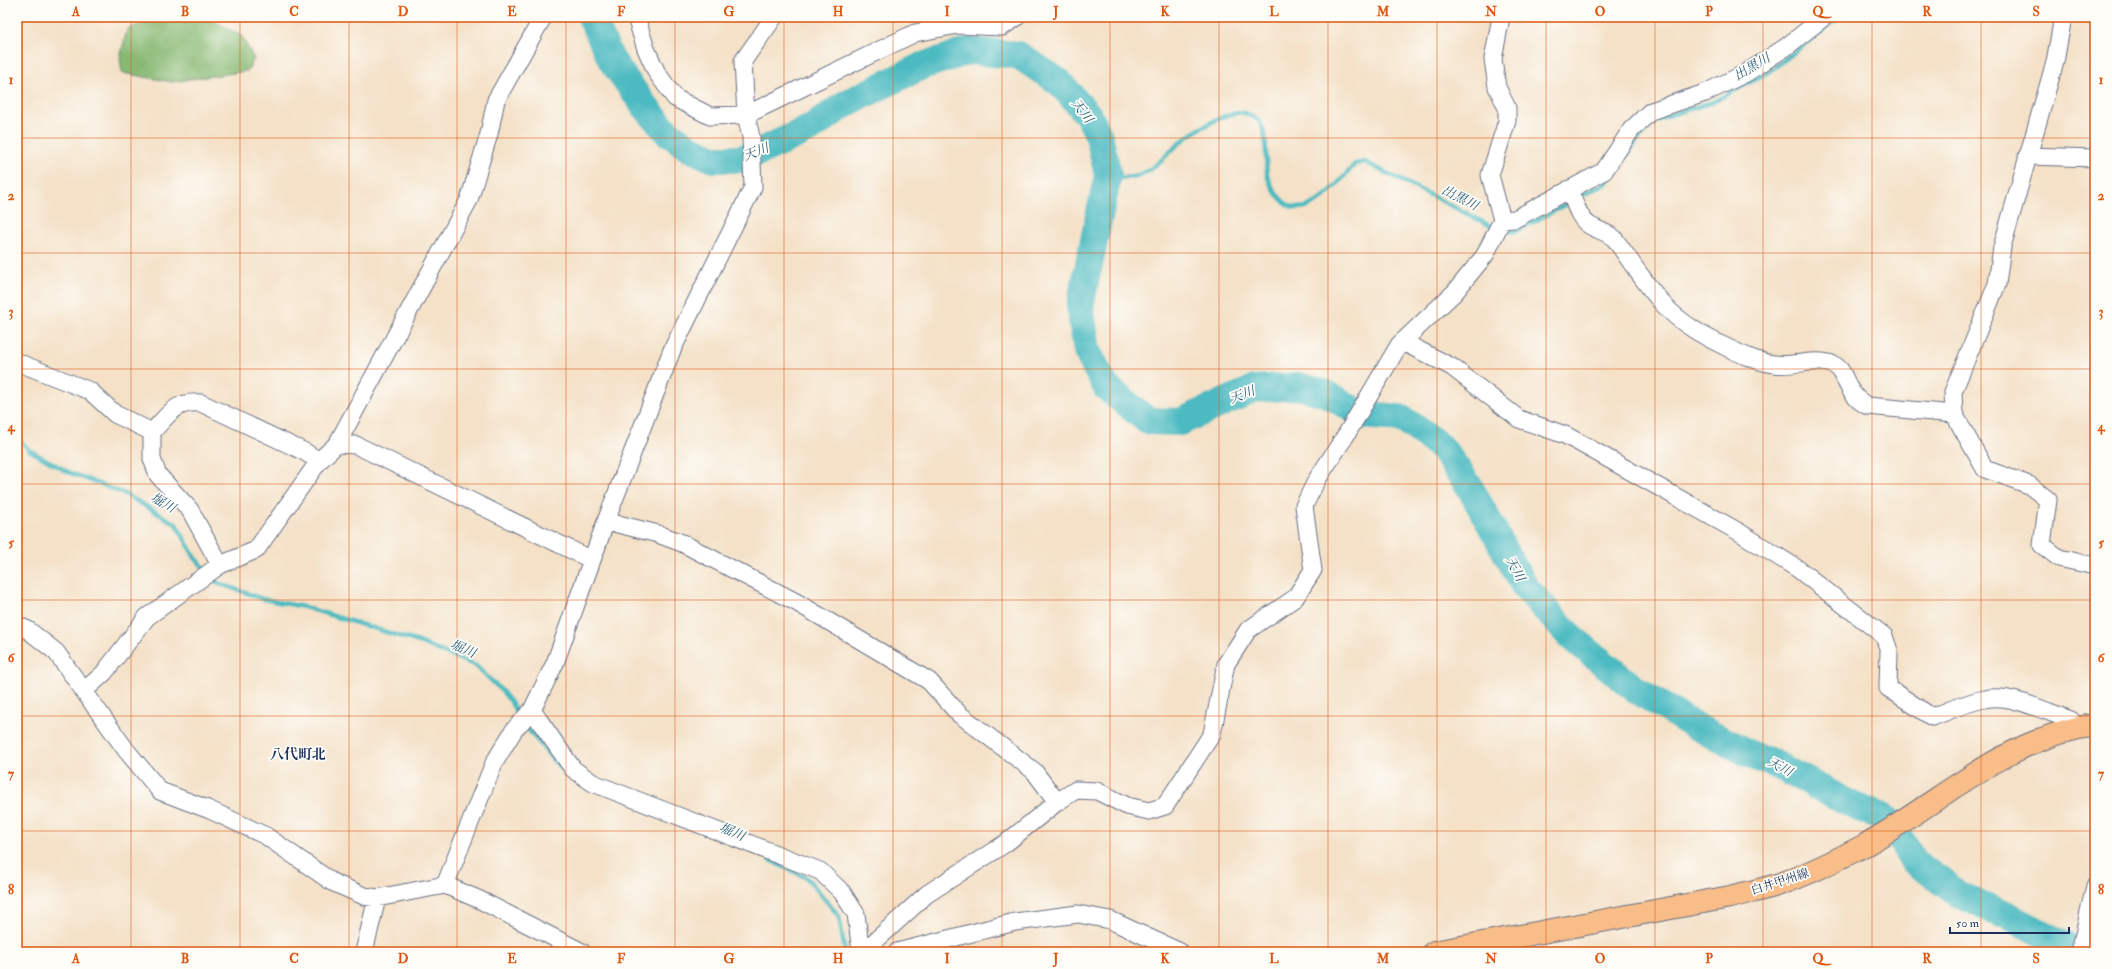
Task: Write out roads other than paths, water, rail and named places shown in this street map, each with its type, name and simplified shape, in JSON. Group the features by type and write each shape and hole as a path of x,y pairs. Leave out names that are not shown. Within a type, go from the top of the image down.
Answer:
{"main road":[{"name":"白井甲州線","path":"1447,951 1730,897 1776,885 1810,872 1866,844 2008,754 2045,738 2085,726"}],"street":[{"path":"84,691 104,672 147,617 219,566 256,550 319,461 337,444 469,200 489,134 496,100 543,17"},
{"path":"636,17 646,49 657,74 676,98 710,116 746,115 915,34 958,25 1002,27 1017,17"},
{"path":"445,885 494,763 514,730 530,712 555,663 606,521 672,350 753,187 751,137 746,115 743,61 774,17"},
{"path":"862,952 927,894 1006,843 1057,802 1076,790 1097,791 1127,806 1149,811 1165,806 1212,734 1226,664 1248,630 1295,598 1313,570 1304,506 1316,481 1403,342 1455,292 1485,255 1502,221 1490,175 1507,121 1507,108 1497,87 1493,59 1501,17"},
{"path":"1502,221 1515,219 1604,171 1631,130 1651,111 1705,93 1746,73 1786,47 1824,17"},
{"path":"2062,17 2055,62 2002,247 1997,284 1953,392 1954,414 1985,469 2029,485 2048,500 2042,545 2059,558 2095,566"},
{"path":"2027,156 2095,158"},
{"path":"1569,190 1578,210 1588,225 1605,231 1614,238 1663,305 1689,327 1707,338 1752,359 1775,365 1826,362 1837,366 1843,375 1850,392 1860,402 1868,406 1954,414"},
{"path":"1403,342 1452,366 1519,419 1565,435 1580,443 1739,532 1798,569 1884,636 1889,652 1888,688 1932,717 1984,699 1999,697 2013,700 2085,726"},
{"path":"17,362 90,391 115,414 152,432"},
{"path":"219,566 190,510 158,475 152,459 152,432 178,406 188,402 201,403 305,452 319,461"},
{"path":"337,444 356,445 592,560"},
{"path":"606,521 658,534 682,543 796,602 928,682 959,714 1034,771 1057,802"},
{"path":"17,625 28,630 56,652 126,750 160,791 210,810 266,836 332,882 364,896 377,898 445,885 480,900 582,952"},
{"path":"530,712 573,769 593,783 820,871 842,892 856,914 862,952"},
{"path":"2082,945 2095,886"},
{"path":"364,952 377,898"},
{"path":"897,952 1015,922 1078,914 1110,920 1180,952"}],"waterway":[{"name":"天川","path":"591,17 612,61 643,104 666,131 689,148 714,159 741,159 763,150 811,128 847,103 922,66 969,51 1018,55 1059,82 1089,116 1099,136 1108,175 1080,306 1087,351 1106,387 1148,421 1180,422 1254,389 1298,386 1325,393 1363,415 1400,418 1441,447 1469,486 1525,587 1570,636 1635,689 1691,724 1760,759 1767,760 1856,807 1881,816 1890,822 1914,862 1957,893 2001,914 2005,914 2077,952"},
{"name":"出黒川","path":"1577,198 1606,183 1651,123 1667,116 1713,102 1770,71 1840,17"},
{"name":"出黒川","path":"1108,175 1126,178 1140,175 1154,166 1186,138 1198,130 1230,114 1244,113 1256,118 1261,125 1264,132 1268,178 1277,195 1291,206 1301,208 1311,205 1331,190 1355,164 1365,162 1495,228"},
{"name":"出黒川","path":"1501,231 1516,231 1571,202"},
{"name":"堀川","path":"17,437 29,450 68,472 123,493 176,524 195,558 206,570"},
{"name":"堀川","path":"211,576 218,583 263,599 304,607 419,642 476,666 502,691 512,704 519,719"},
{"name":"堀川","path":"524,724 553,760 567,773"},
{"name":"堀川","path":"769,860 807,878 839,916 845,952"}],"district":[{"name":"八代町北","path":"298,754"}]}
